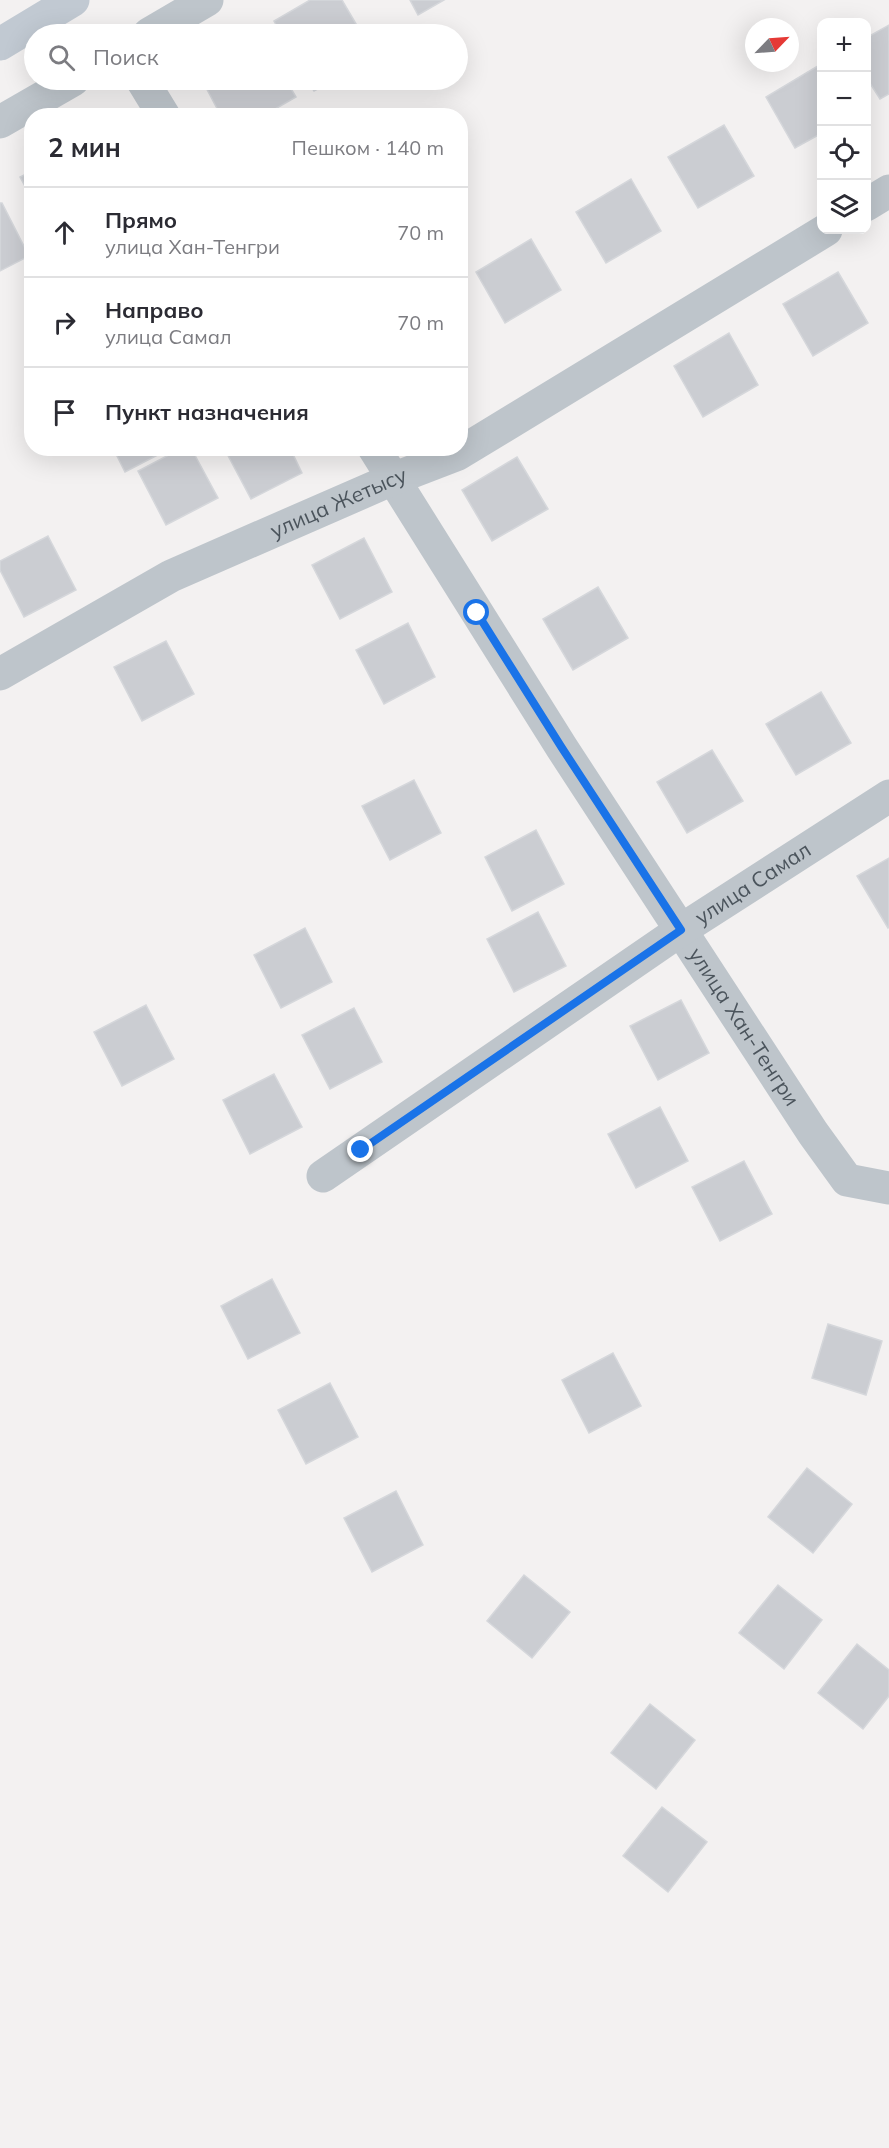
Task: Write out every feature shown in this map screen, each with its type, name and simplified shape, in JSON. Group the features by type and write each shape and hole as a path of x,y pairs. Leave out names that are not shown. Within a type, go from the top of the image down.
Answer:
{"main road":[{"path":"33,24 73,0"},
{"path":"0,44 24,30"}],"street":[{"path":"166,24 207,0"},
{"path":"24,108 56,90"},
{"path":"148,90 159,108"},
{"path":"0,122 24,108"},
{"path":"871,202 889,191"},
{"name":"улица Жетысу","path":"468,448 819,234"},
{"name":"улица Хан-Тенгри","path":"379,456 562,748 807,1124 847,1180 889,1188"},
{"name":"улица Жетысу","path":"0,674 171,576 393,478 453,456"},
{"name":"улица Самал","path":"323,1176 681,930 889,796"}],"building":[{"path":"310,0 342,0 356,24 276,24 274,21"},
{"path":"410,0 444,0 418,15"},
{"path":"889,25 889,94 880,99 871,85 871,35"},
{"path":"817,66 817,136 795,148 766,97"},
{"path":"207,90 292,90 296,97 277,108 217,108"},
{"path":"724,125 754,176 698,208 668,157"},
{"path":"631,179 661,231 606,263 576,212"},
{"path":"0,203 2,203 24,246 24,259 0,271"},
{"path":"531,239 561,290 505,323 476,272"},
{"path":"838,272 868,323 813,356 783,304"},
{"path":"729,333 758,385 703,417 674,366"},
{"path":"117,456 156,456 125,472"},
{"path":"167,456 195,456 218,498 166,525 138,471"},
{"path":"228,456 294,456 302,473 251,499"},
{"path":"517,457 548,509 492,541 462,490"},
{"path":"48,536 76,590 24,617 0,570 0,561"},
{"path":"364,538 392,592 340,619 312,565"},
{"path":"598,587 628,638 573,670 543,619"},
{"path":"408,623 435,677 384,704 356,650"},
{"path":"166,641 194,694 142,721 114,667"},
{"path":"821,692 851,743 796,775 766,724"},
{"path":"712,750 743,801 687,833 657,782"},
{"path":"414,780 441,833 390,860 362,806"},
{"path":"536,830 564,884 512,911 485,857"},
{"path":"889,858 889,927 888,928 857,876"},
{"path":"538,912 566,966 514,992 487,939"},
{"path":"305,928 332,982 281,1008 254,955"},
{"path":"681,1000 709,1053 658,1080 630,1026"},
{"path":"146,1005 174,1059 122,1086 94,1032"},
{"path":"354,1008 382,1062 330,1089 302,1035"},
{"path":"274,1074 302,1127 250,1154 223,1100"},
{"path":"660,1107 688,1161 636,1188 608,1134"},
{"path":"744,1161 772,1214 720,1241 692,1187"},
{"path":"272,1279 300,1333 248,1359 221,1306"},
{"path":"828,1324 882,1341 866,1395 812,1378"},
{"path":"613,1353 641,1406 589,1433 562,1380"},
{"path":"330,1383 358,1437 306,1464 278,1410"},
{"path":"807,1468 852,1504 813,1553 768,1517"},
{"path":"396,1491 423,1545 372,1572 344,1518"},
{"path":"524,1575 570,1612 532,1658 487,1621"},
{"path":"778,1585 822,1620 784,1669 739,1633"},
{"path":"857,1644 889,1670 889,1696 863,1729 818,1693"},
{"path":"650,1704 695,1740 656,1789 611,1753"},
{"path":"662,1807 707,1842 668,1892 623,1856"}],"route":[{"path":"361,1150 681,930 477,613"}]}
